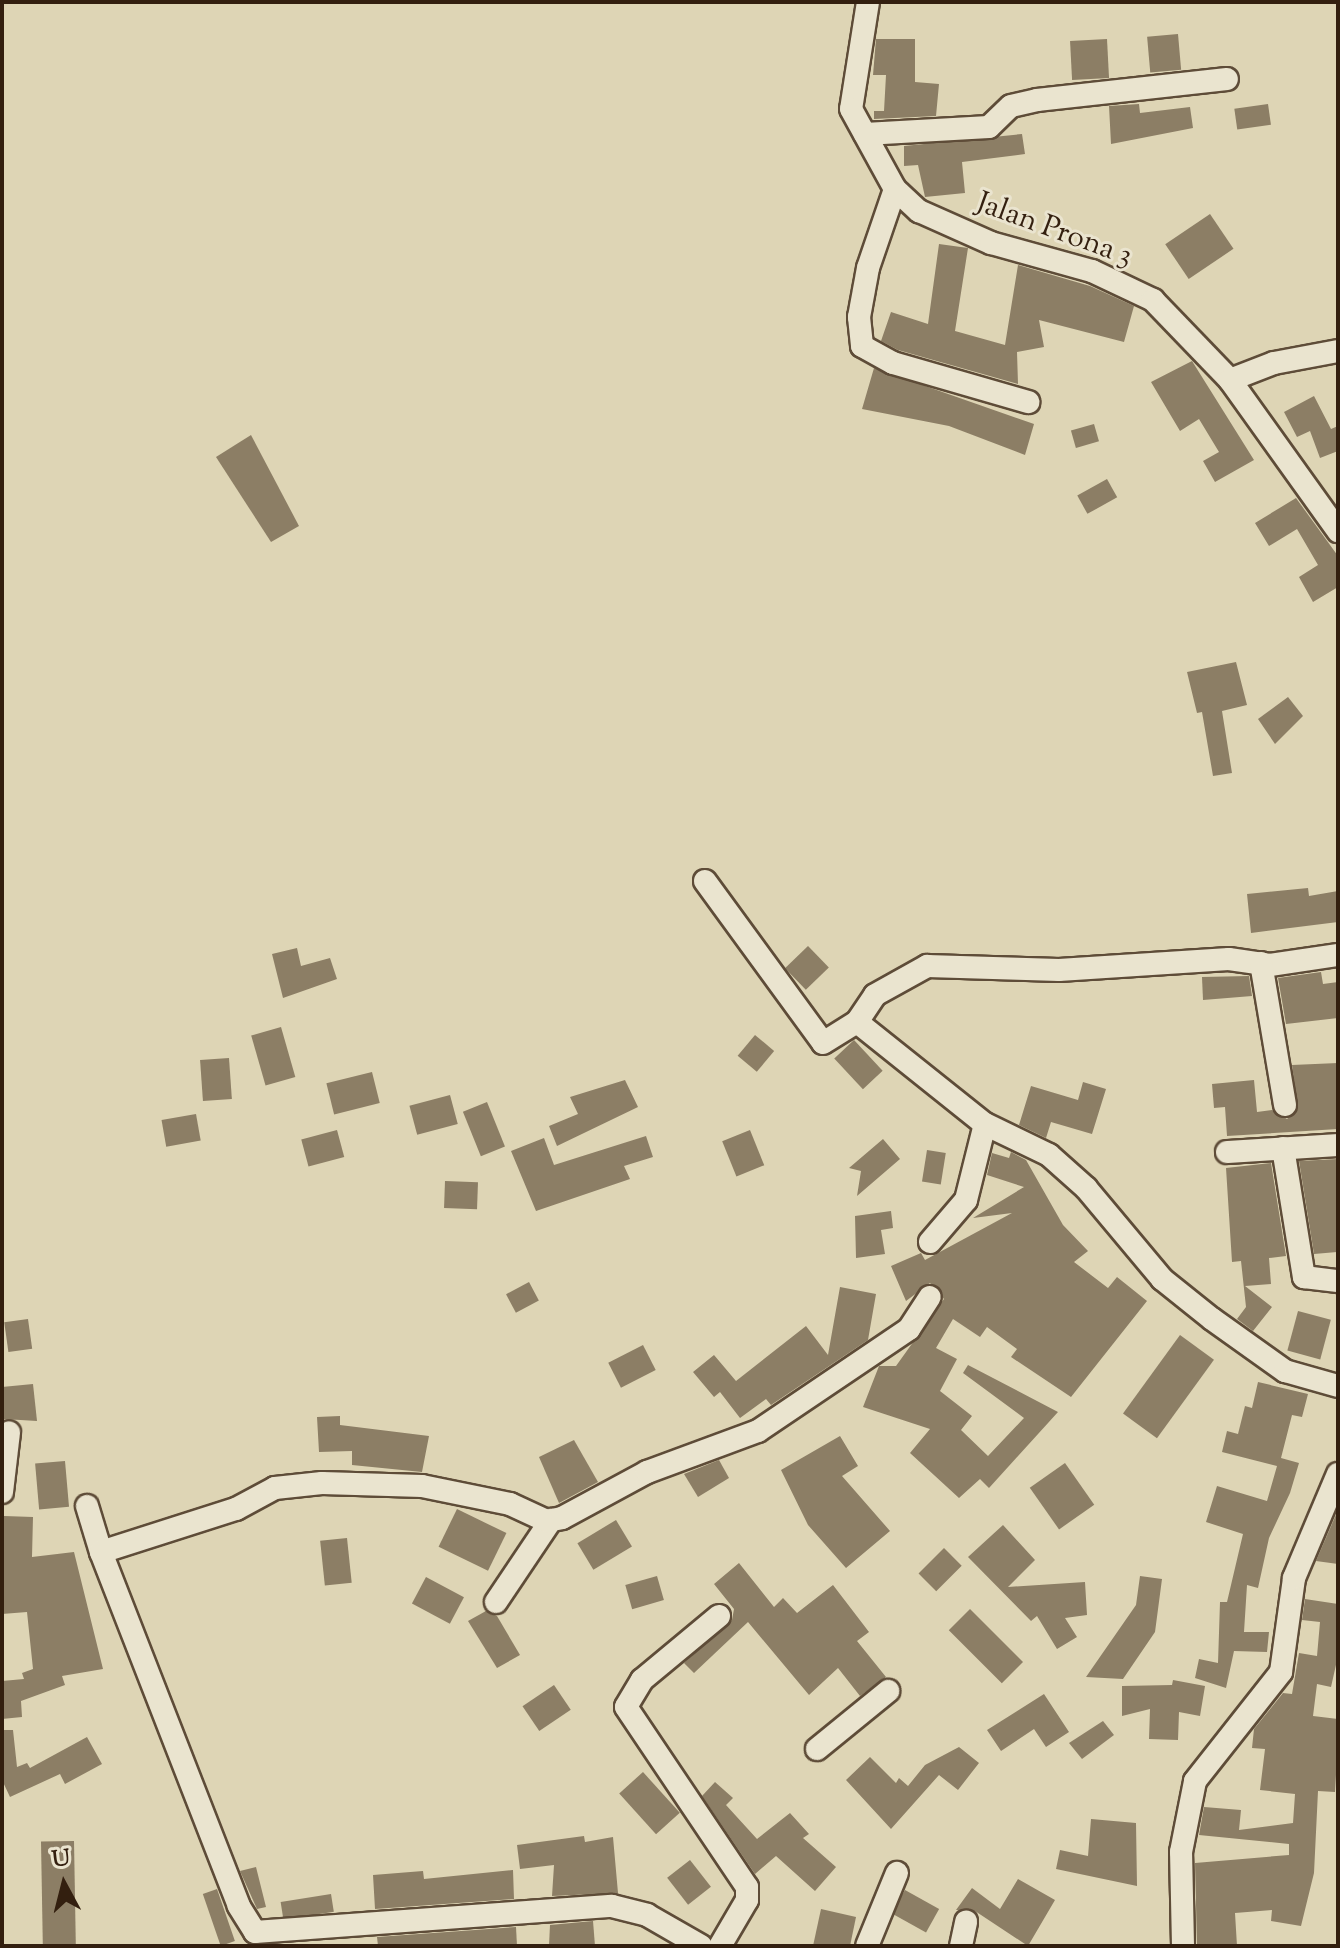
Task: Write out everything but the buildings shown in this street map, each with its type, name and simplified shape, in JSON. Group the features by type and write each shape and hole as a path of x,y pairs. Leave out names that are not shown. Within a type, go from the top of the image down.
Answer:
{"street":[{"name":"Jalan Prona 3","path":"868,2 851,109 895,189 919,211 991,243 1092,271 1153,300 1230,380 1334,520"},
{"path":"865,134 989,127 1011,106 1037,100 1227,79"},
{"path":"895,189 868,268 859,317 862,346 893,363 1028,402"},
{"path":"1230,380 1274,363 1338,351"},
{"path":"705,881 816,1040 832,1041 857,1022 875,995 927,966 1059,970 1229,959 1261,963 1338,955"},
{"path":"1261,963 1285,1105"},
{"path":"857,1022 985,1124 1049,1155 1086,1188 1162,1279 1212,1319 1285,1371 1338,1386"},
{"path":"930,1242 966,1200 985,1124"},
{"path":"1227,1152 1338,1145"},
{"path":"1283,1148 1304,1277 1338,1281"},
{"path":"496,1602 551,1520 647,1472 758,1431 909,1329 930,1297"},
{"path":"2,1492 9,1432"},
{"path":"1183,1946 1181,1852 1195,1781 1281,1672 1294,1578 1338,1474"},
{"path":"101,1552 236,1509 275,1488 322,1483 422,1486 510,1504 551,1520"},
{"path":"87,1506 101,1552 239,1906 255,1939 612,1906 647,1915 701,1946"},
{"path":"719,1616 642,1680 626,1707 747,1887 747,1900 720,1946"},
{"path":"817,1749 888,1691"},
{"path":"867,1946 897,1873"},
{"path":"961,1946 966,1922"}]}
